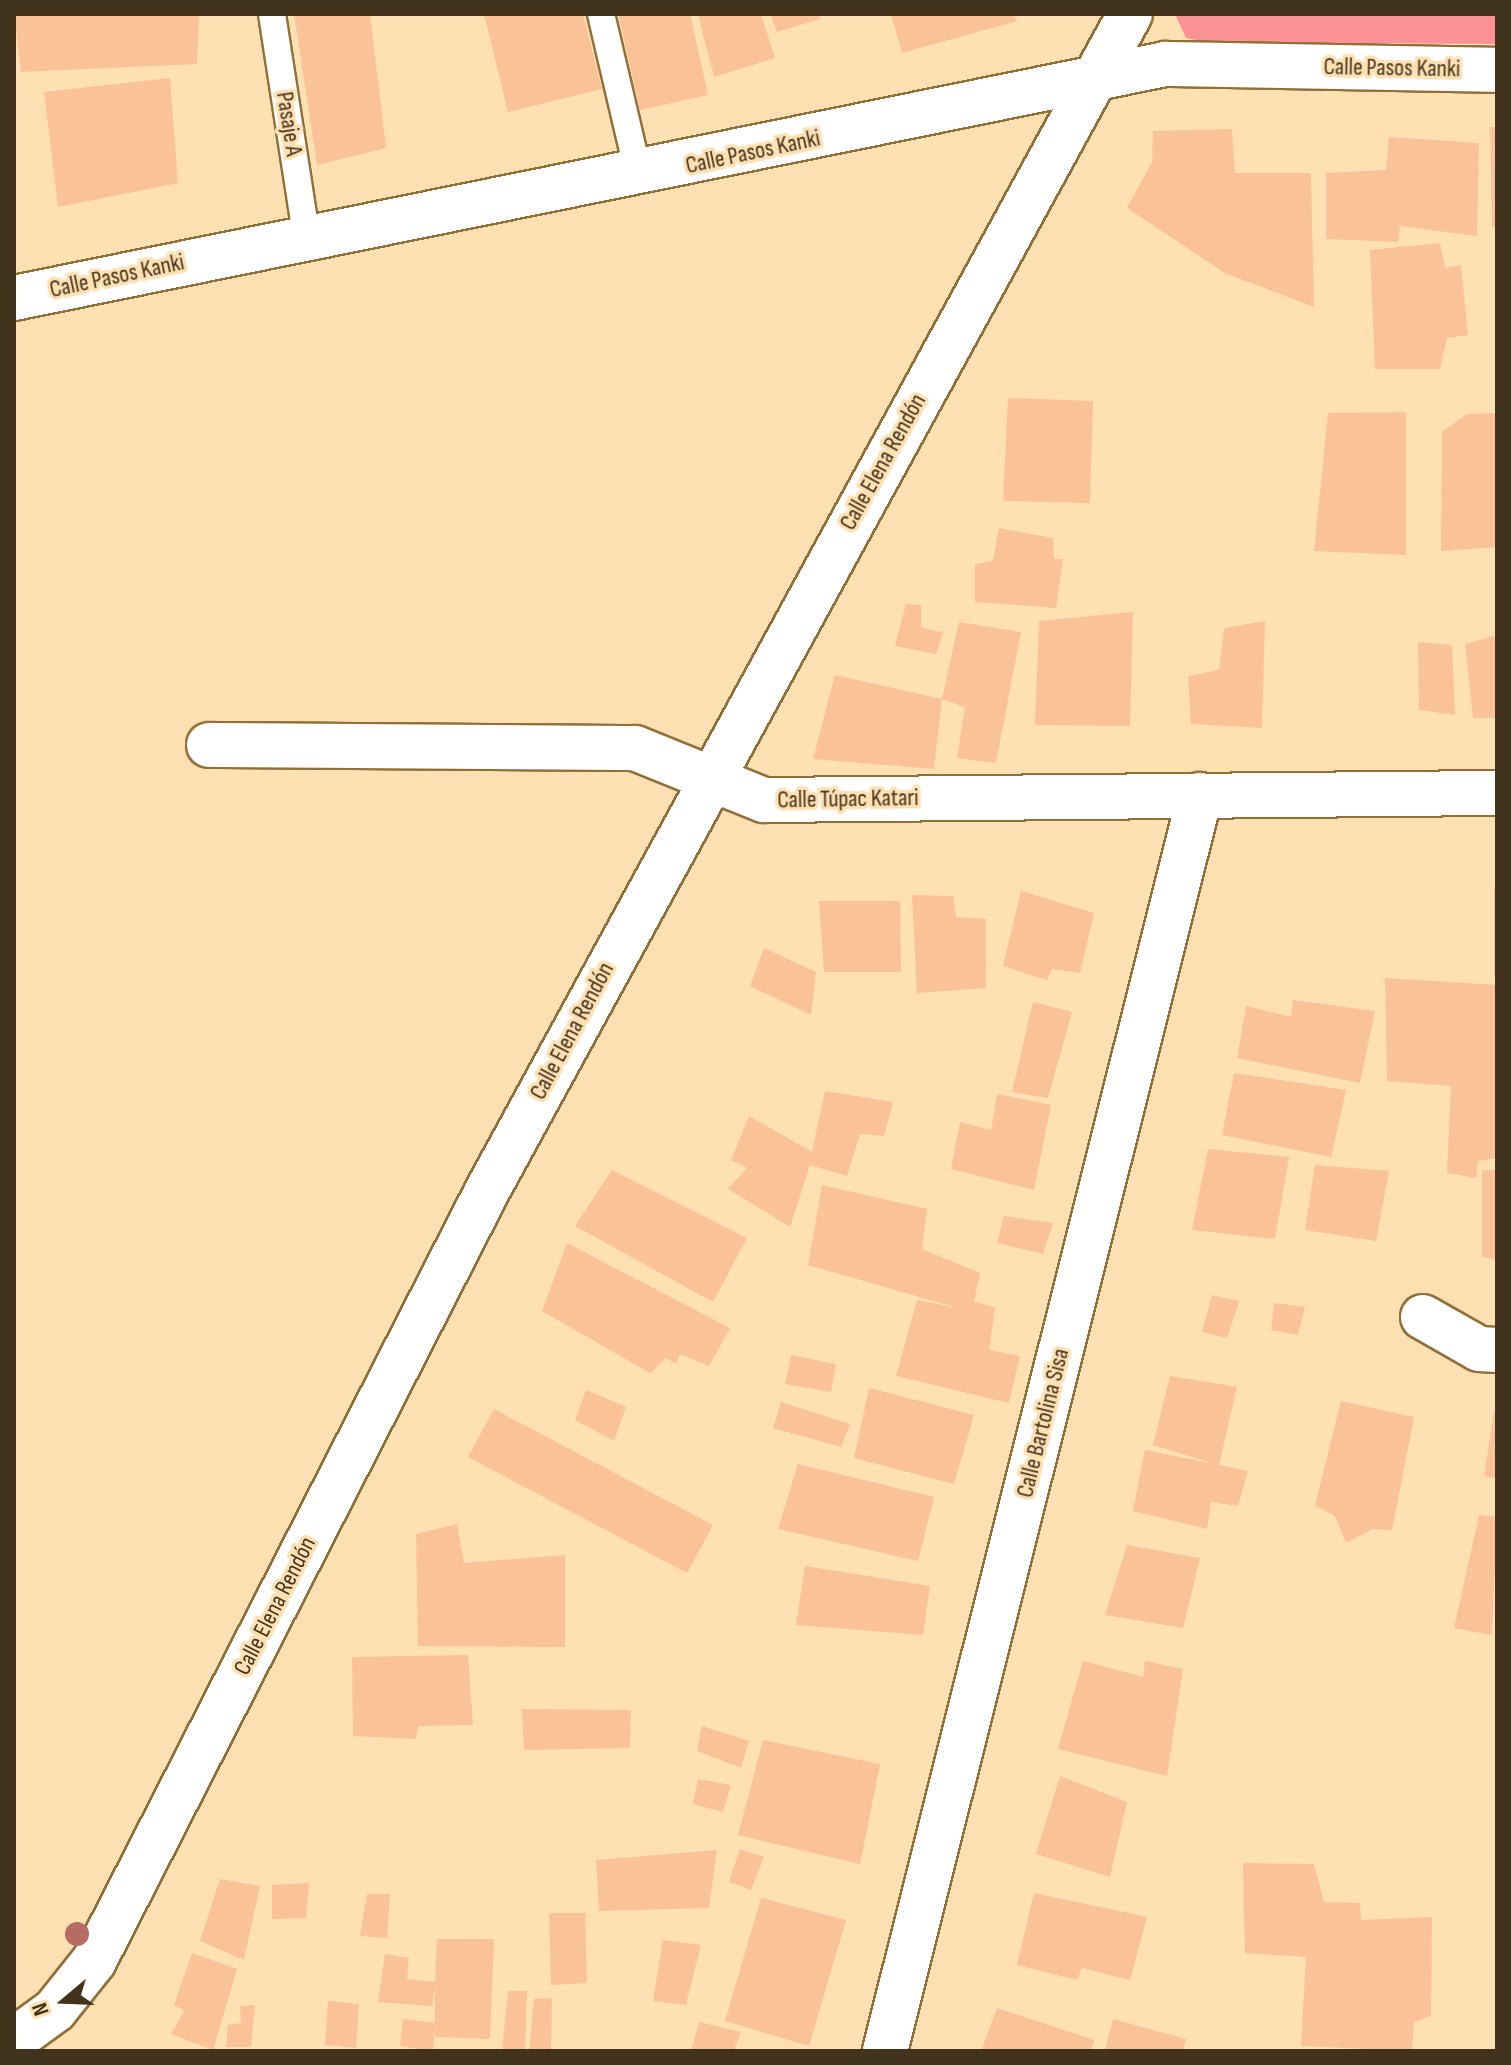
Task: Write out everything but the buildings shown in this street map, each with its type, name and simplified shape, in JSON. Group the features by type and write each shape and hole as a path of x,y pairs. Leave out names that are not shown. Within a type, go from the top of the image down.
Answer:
{"street":[{"name":"Calle Elena Rendón","path":"14,2040 55,2010 94,1961 487,1191 707,779 1130,14"},
{"name":"Calle Pasos Kanki","path":"14,298 306,234 639,176 1165,64 1497,70"},
{"name":"Calle Túpac Katari","path":"209,745 635,748 764,800 1497,793"},
{"name":"Calle Bartolina Sisa","path":"885,2051 1200,795"},
{"path":"1423,1317 1479,1349 1497,1350"}],"lane":[{"name":"Pasaje A","path":"272,14 306,234"},
{"path":"601,14 639,176"}],"shaded area":[{"path":"1175,14 1497,14 1497,44 1206,42 1186,38"}]}
